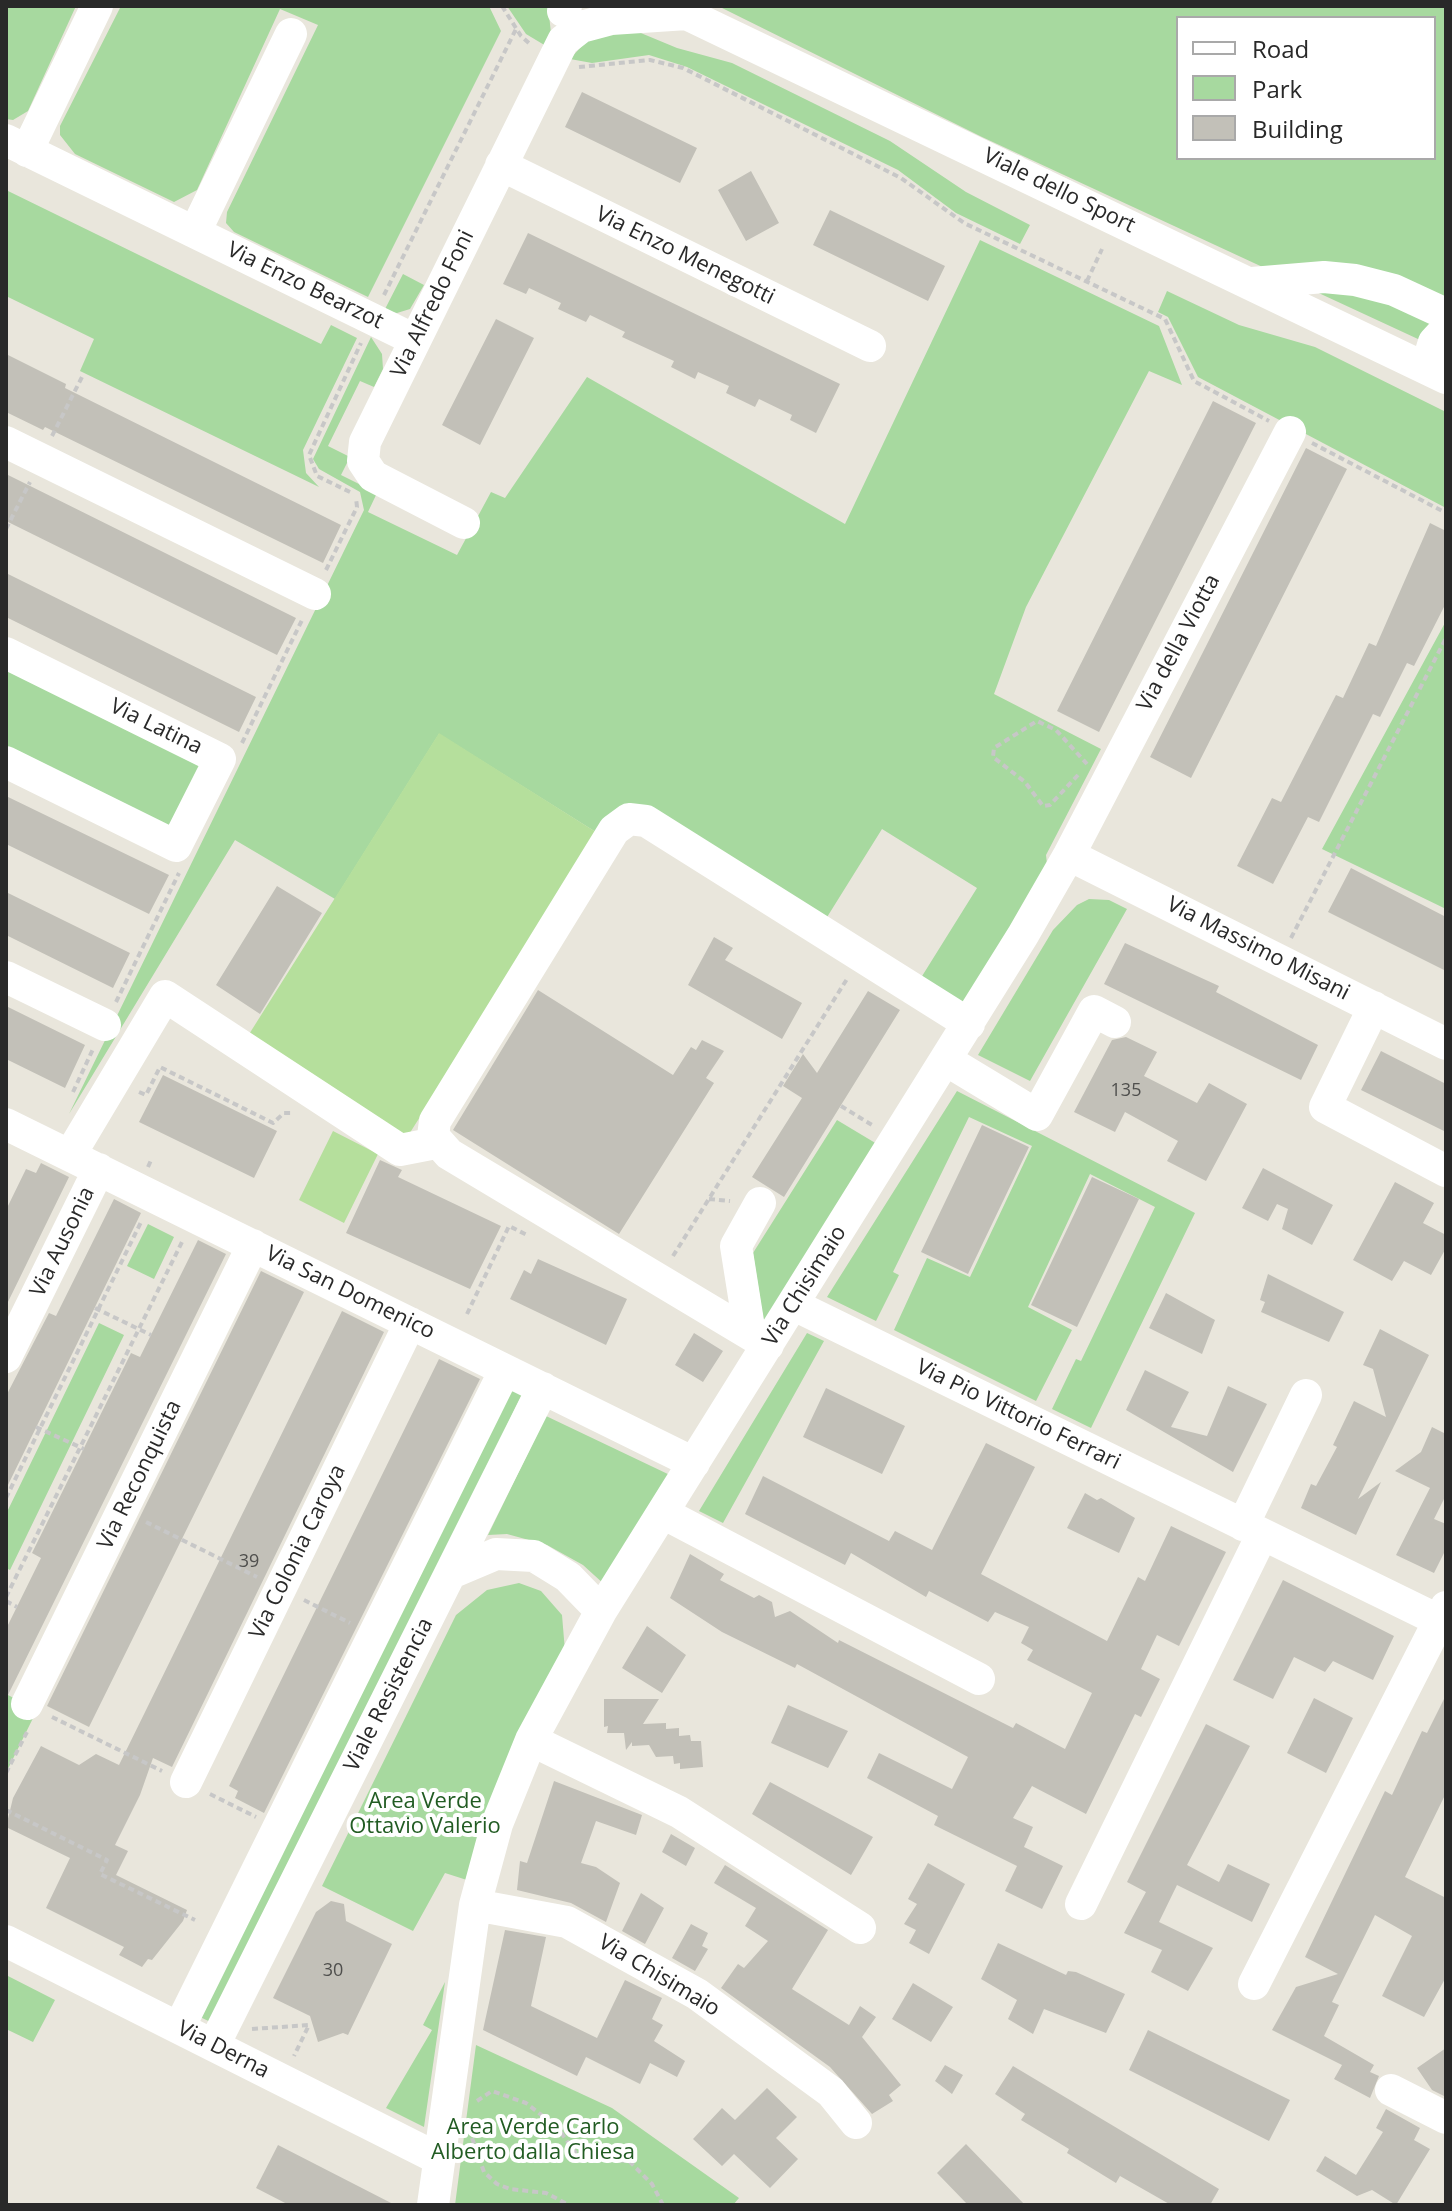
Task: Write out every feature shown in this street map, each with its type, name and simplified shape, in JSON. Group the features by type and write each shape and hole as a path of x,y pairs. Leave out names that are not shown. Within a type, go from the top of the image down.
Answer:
{"street":[{"name":"Via Enzo Bearzot","path":"97,6 17,146 415,340"},
{"path":"566,26 679,10"},
{"name":"Viale dello Sport","path":"679,10 1250,283 1439,369"},
{"name":"Via Alfredo Foni","path":"464,523 373,476 363,461 365,442 566,26"},
{"path":"195,232 291,34"},
{"name":"Via Enzo Menegotti","path":"501,165 870,346"},
{"path":"1250,283 1324,277 1355,280 1394,290 1446,314"},
{"path":"1439,369 1434,342 1446,329"},
{"name":"Via della Viotta","path":"1069,855 1290,432"},
{"path":"6,442 315,594"},
{"name":"Via Latina","path":"6,653 220,759 176,846 6,762"},
{"path":"759,1340 449,1154 436,1143 435,1121 614,830 624,821 646,821 969,1024"},
{"name":"Via Massimo Misani","path":"1069,855 1446,1044"},
{"name":"Via Chisimaio","path":"433,2205 475,1905 497,1824 531,1740 601,1611 694,1463 759,1340 794,1305 969,1024 1069,855"},
{"path":"6,977 105,1025"},
{"name":"Via Ausonia","path":"6,1357 115,1080 165,996 400,1150 436,1143"},
{"path":"1374,1007 1325,1107 1446,1171"},
{"path":"946,1060 1037,1115 1094,1011 1115,1022"},
{"name":"Via San Domenico","path":"6,1124 694,1463"},
{"path":"759,1340 736,1246 760,1203"},
{"name":"Via Reconquista","path":"32,1707 123,1511 253,1245"},
{"name":"Via Pio Vittorio Ferrari","path":"794,1305 1253,1530 1444,1617 1254,1984"},
{"name":"Via Colonia Caroya","path":"186,1782 410,1323"},
{"name":"Viale Resistencia","path":"179,2028 505,1370"},
{"name":"Viale Resistencia","path":"214,2045 543,1388"},
{"path":"1081,1904 1253,1530 1306,1395"},
{"path":"663,1513 979,1679"},
{"path":"451,1573 496,1554 534,1556 568,1577 601,1611"},
{"path":"531,1740 679,1812 860,1928"},
{"name":"Via Chisimaio","path":"475,1905 567,1922 697,1994 831,2092 856,2123"},
{"name":"Via Derna","path":"6,1941 439,2159"},
{"path":"1391,2090 1446,2118"}],"path":[{"path":"502,6 516,29"},
{"path":"516,29 566,26 586,68 650,60 683,68 901,178 964,223 1165,319 1194,381 1446,513"},
{"path":"380,304 516,29"},
{"path":"1087,281 1102,249"},
{"path":"357,507 353,495 317,476 309,459 366,332"},
{"path":"49,443 82,377"},
{"path":"6,529 34,472"},
{"path":"1280,959 1446,638"},
{"path":"1037,721 1056,730 1088,765 1089,773 1078,775 1050,805 1043,806 1025,782 993,757 994,748 1037,721"},
{"path":"658,1279 861,956"},
{"path":"115,1080 148,1096 160,1067 273,1123 284,1113 305,1114"},
{"path":"841,1106 857,1116"},
{"path":"6,1498 154,1197"},
{"path":"17,1607 6,1599 194,1217"},
{"path":"467,1314 509,1226 536,1240"},
{"path":"97,1309 151,1335"},
{"path":"38,1428 82,1448"},
{"path":"123,1511 268,1582"},
{"path":"291,1594 374,1634"},
{"path":"6,1773 32,1707 258,1818"},
{"path":"7,1812 107,1860 100,1874 195,1920"},
{"path":"244,2030 309,2025 290,2064"},
{"path":"469,2103 474,2104 481,2095 492,2091 526,2103 557,2127 575,2152 586,2158 629,2161 652,2184 663,2205"},
{"path":"472,2131 476,2156 484,2172 497,2184 510,2189 546,2193 569,2205"}],"green space":[{"path":"6,6 76,6 28,111 13,120 6,119"},
{"path":"121,6 489,6 501,31 368,297 234,232 226,223 227,212 318,25 280,9 197,190 174,202 75,154 60,135 60,126"},
{"path":"507,6 548,6 551,33 546,46 526,34"},
{"path":"718,6 1446,6 1446,352 982,137"},
{"path":"636,31 677,48 732,63 890,141 966,192 1030,225 1020,244 956,213 898,170 687,67 649,55 592,63 570,59 589,38"},
{"path":"6,190 321,344 331,325 357,338 303,450 306,473 319,487 80,371 94,339 6,296"},
{"path":"980,240 1159,326 1182,385 1149,371 1026,607 994,694 1101,749 1046,855 1048,873 957,1017 914,989 977,888 882,829 819,930 637,816 599,834 439,734 335,899 235,840 69,1114 364,510 360,492 319,469 313,459 371,337 382,354 383,369 374,387 360,381 328,446 350,457 341,475 377,493 368,512 457,555 491,492 505,498 587,377 845,524"},
{"path":"403,274 424,285 410,309 397,313 384,311"},
{"path":"1167,291 1239,325 1315,347 1446,412 1446,508 1198,377 1168,317 1158,312"},
{"path":"1446,621 1446,909 1322,849"},
{"path":"6,667 204,765 171,832 6,750"},
{"path":"439,733 599,834 406,1139 246,1039"},
{"path":"1089,899 1109,900 1127,909 1030,1081 978,1055 1053,930 1077,905"},
{"path":"957,1091 1195,1213 1091,1428 1052,1409 1076,1359 1081,1361 1155,1207 1090,1174 1028,1307 1072,1330 1036,1401 894,1330 927,1258 970,1277 1032,1146 969,1117 893,1272 899,1275 876,1321 827,1297"},
{"path":"837,1120 877,1144 764,1324 753,1253"},
{"path":"333,1131 378,1154 344,1223 299,1200"},
{"path":"148,1224 174,1237 154,1279 127,1266"},
{"path":"99,1323 124,1335 10,1570 6,1568 6,1514"},
{"path":"807,1333 824,1341 723,1523 699,1511"},
{"path":"511,1389 523,1392 219,2026 200,2017"},
{"path":"546,1416 672,1476 605,1585 583,1565 547,1545 507,1534 488,1535"},
{"name":"Area Verde Ottavio Valerio","path":"519,1583 541,1591 562,1615 565,1651 470,1881 445,1873 413,1931 322,1886 456,1615 487,1590"},
{"path":"6,1694 37,1710 6,1773"},
{"path":"6,1975 55,2000 33,2042 6,2029"},
{"path":"445,1982 424,2127 386,2108 432,2030 423,2025"},
{"name":"Area Verde Carlo Alberto dalla Chiesa","path":"476,2045 612,2108 739,2198 733,2205 455,2205"}],"building":[{"path":"582,92 697,148 680,183 565,127"},
{"path":"751,171 779,223 746,241 718,190"},
{"path":"830,210 945,266 928,301 813,245"},
{"path":"528,233 840,384 816,433 790,420 792,415 759,399 755,407 726,393 729,386 698,372 695,379 671,367 674,361 622,337 625,332 590,315 586,322 558,309 561,303 529,288 526,294 503,284"},
{"path":"496,319 534,338 480,445 442,425"},
{"path":"6,354 66,384 65,388 341,525 323,563 45,427 43,430 6,412"},
{"path":"1213,401 1256,423 1099,732 1057,711"},
{"path":"1306,448 1347,469 1191,778 1150,757"},
{"path":"6,474 296,618 277,655 6,521"},
{"path":"1430,523 1446,531 1446,603 1414,666 1407,663 1380,717 1373,714 1319,822 1308,817 1273,884 1237,866 1272,798 1281,802 1336,695 1343,698 1369,643 1376,646"},
{"path":"6,573 256,697 239,732 6,617"},
{"path":"6,796 169,875 149,914 6,844"},
{"path":"1351,868 1446,917 1446,971 1328,912"},
{"path":"277,886 322,913 260,1014 216,985"},
{"path":"6,892 130,953 113,988 6,935"},
{"path":"714,937 733,948 725,960 802,1003 782,1039 688,985"},
{"path":"1125,943 1219,986 1216,992 1318,1045 1301,1080 1104,984"},
{"path":"538,990 673,1075 691,1047 696,1050 702,1040 724,1051 706,1078 714,1083 619,1234 453,1130"},
{"path":"868,991 900,1010 784,1197 752,1177 802,1098 783,1086 803,1054 817,1073"},
{"path":"6,1006 85,1045 65,1088 6,1059"},
{"path":"1126,1037 1157,1052 1144,1076 1197,1103 1209,1083 1247,1104 1206,1181 1167,1161 1178,1141 1125,1112 1115,1132 1074,1112 1112,1040"},
{"path":"1381,1051 1446,1084 1446,1132 1361,1090"},
{"path":"163,1075 277,1131 254,1178 139,1122"},
{"path":"982,1125 1029,1147 968,1274 921,1252"},
{"path":"380,1160 402,1170 398,1177 501,1226 470,1289 346,1233"},
{"path":"41,1163 69,1177 6,1306 6,1210 26,1169 36,1173"},
{"path":"1263,1168 1333,1205 1312,1245 1282,1229 1288,1209 1277,1204 1268,1221 1242,1208"},
{"path":"1092,1177 1139,1199 1077,1327 1031,1305"},
{"path":"1395,1182 1434,1203 1423,1223 1446,1235 1446,1248 1431,1275 1404,1261 1392,1281 1353,1260"},
{"path":"114,1199 141,1213 6,1489 6,1396 49,1313 56,1316"},
{"path":"198,1240 226,1254 6,1699 6,1629 41,1558 32,1553 131,1353 140,1357"},
{"path":"538,1259 627,1299 606,1345 510,1299 524,1270 531,1274"},
{"path":"261,1271 304,1292 89,1727 47,1706"},
{"path":"1268,1274 1344,1312 1329,1342 1261,1312 1265,1302 1260,1300"},
{"path":"1166,1293 1215,1320 1202,1354 1149,1328"},
{"path":"342,1311 384,1332 172,1767 153,1758 140,1795 115,1845 128,1851 116,1875 187,1910 183,1921 152,1960 148,1959 142,1967 119,1955 124,1947 46,1908 70,1858 6,1827 13,1798 41,1746 79,1765 96,1754 119,1765"},
{"path":"1380,1329 1429,1355 1358,1499 1381,1482 1356,1535 1301,1508 1311,1484 1316,1486 1337,1447 1333,1445 1354,1401 1386,1417 1373,1369 1363,1365"},
{"path":"694,1333 723,1351 703,1382 675,1365"},
{"path":"439,1359 480,1379 264,1813 235,1798 238,1791 229,1786"},
{"path":"1145,1370 1189,1392 1171,1427 1207,1436 1228,1386 1267,1404 1233,1472 1126,1410"},
{"path":"826,1388 905,1426 882,1474 803,1437"},
{"path":"1432,1427 1446,1434 1446,1495 1434,1519 1446,1524 1446,1549 1434,1573 1396,1555 1430,1488 1395,1471 1421,1452"},
{"path":"986,1443 1035,1467 981,1574 1107,1641 1138,1577 1145,1581 1171,1526 1226,1552 1179,1646 1157,1635 1141,1669 1160,1679 1141,1717 1135,1714 1086,1814 1032,1786 1013,1818 1033,1827 1024,1847 1063,1866 1042,1909 1005,1891 1017,1866 934,1825 938,1816 867,1778 879,1753 952,1789 968,1757 797,1664 795,1668 722,1632 670,1598 690,1554 724,1574 720,1580 754,1598 759,1595 772,1602 775,1617 790,1611 838,1643 839,1640 1013,1728 1016,1723 1065,1749 1092,1693 1027,1660 1033,1650 1021,1643 1029,1627 995,1612 988,1622 929,1591 926,1597 851,1553 845,1565 745,1514 763,1476 889,1541 895,1531 932,1550"},
{"path":"1085,1493 1097,1500 1101,1498 1135,1518 1119,1553 1067,1528"},
{"path":"1283,1580 1394,1636 1373,1680 1333,1661 1325,1672 1294,1657 1273,1699 1233,1680"},
{"path":"647,1626 686,1655 662,1693 622,1668"},
{"path":"1446,1695 1446,1793 1405,1877 1446,1898 1446,1977 1424,2017 1382,1996 1412,1936 1375,1915 1332,2002 1339,2005 1324,2036 1374,2065 1370,2072 1379,2076 1370,2098 1334,2079 1342,2065 1272,2030 1296,1987 1338,1974 1305,1957 1385,1791 1392,1795 1422,1731 1427,1733"},
{"path":"1314,1698 1353,1718 1326,1773 1287,1753"},
{"path":"604,1699 659,1699 643,1724 666,1723 666,1729 679,1728 679,1736 690,1735 691,1741 701,1741 703,1767 680,1769 680,1763 674,1764 673,1756 656,1757 649,1745 632,1746 632,1742 626,1750 624,1733 607,1733 608,1726 604,1727"},
{"path":"788,1705 848,1731 828,1768 771,1743"},
{"path":"1206,1724 1250,1746 1187,1865 1219,1882 1228,1864 1270,1884 1252,1922 1177,1885 1159,1922 1213,1948 1188,1991 1151,1972 1162,1950 1124,1933 1146,1892 1127,1882"},
{"path":"554,1781 642,1815 636,1835 596,1821 581,1863 596,1867 620,1883 606,1922 571,1903 517,1890 520,1861 527,1863"},
{"path":"770,1782 873,1837 851,1875 752,1814"},
{"path":"671,1834 695,1848 686,1866 662,1852"},
{"path":"928,1863 965,1884 929,1954 909,1943 916,1930 904,1924 917,1904 908,1899"},
{"path":"725,1865 828,1930 792,1989 849,2025 860,2006 876,2017 862,2037 901,2085 889,2095 893,2101 872,2114 830,2067 721,1988 738,1964 744,1968 768,1941 745,1926 756,1908 714,1883"},
{"path":"641,1893 664,1908 645,1944 622,1931"},
{"path":"331,1901 344,1904 346,1921 392,1944 348,2035 343,2033 318,2042 310,2016 273,1998 316,1912"},
{"path":"691,1924 708,1933 702,1946 708,1949 695,1971 672,1958"},
{"path":"505,1930 546,1937 531,2006 597,2038 625,1980 662,1998 652,2019 663,2025 654,2041 685,2061 677,2077 650,2063 640,2084 586,2057 577,2076 483,2030"},
{"path":"998,1943 1066,1975 1068,1971 1076,1972 1125,1994 1106,2033 1044,2009 1033,2034 1008,2019 1017,2000 981,1979"},
{"path":"913,1983 953,2007 931,2042 892,2019"},
{"path":"1148,2030 1290,2100 1269,2141 1129,2070"},
{"path":"1446,2048 1446,2097 1432,2090 1417,2068"},
{"path":"945,2065 963,2075 952,2094 935,2081"},
{"path":"1013,2066 1219,2189 1210,2205 1171,2205 1120,2176 1116,2183 1067,2153 1069,2149 1021,2120 1025,2114 995,2094"},
{"path":"767,2088 797,2117 776,2138 798,2159 770,2188 734,2154 722,2166 693,2139 722,2108 735,2120"},
{"path":"1386,2109 1420,2128 1414,2140 1430,2149 1396,2205 1372,2190 1357,2196 1316,2171 1325,2156 1356,2175 1383,2132 1376,2128"},
{"path":"966,2144 1025,2205 968,2205 937,2173"},
{"path":"278,2145 395,2205 289,2205 256,2188"}]}
